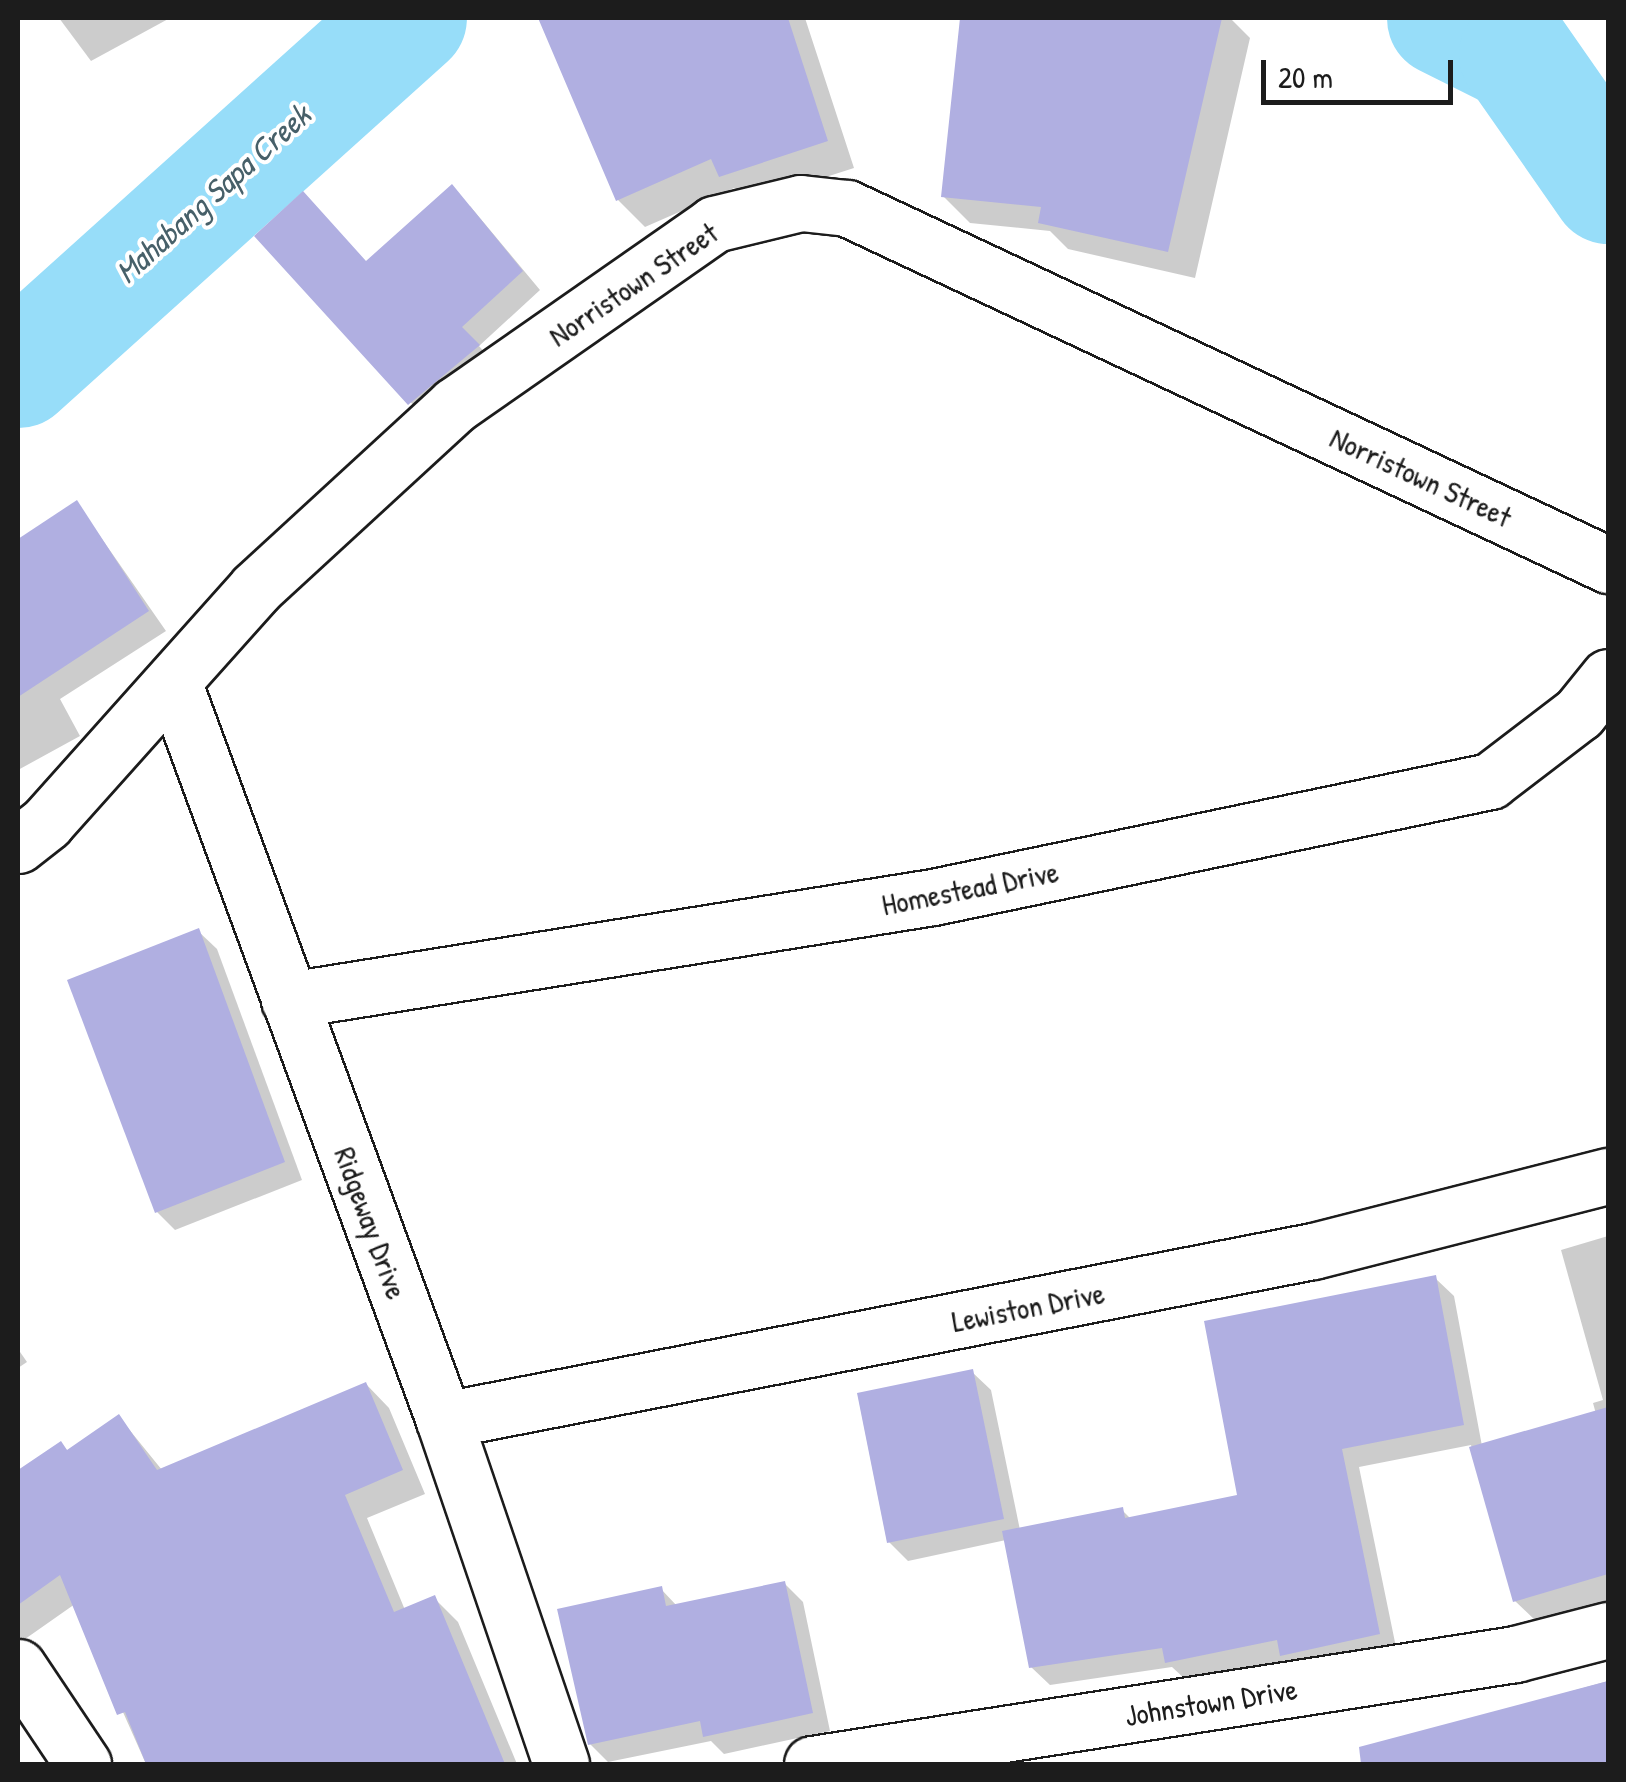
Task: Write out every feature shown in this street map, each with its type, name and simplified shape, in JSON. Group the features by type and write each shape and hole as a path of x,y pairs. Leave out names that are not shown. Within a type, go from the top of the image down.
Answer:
{"street":[{"name":"Norristown Street","path":"18,845 174,684 256,588 454,405 714,224 801,203 847,208 1608,564"},
{"name":"Homestead Drive","path":"289,1000 933,898 1490,781 1579,713 1608,677"},
{"name":"Ridgeway Drive","path":"174,684 444,1420 561,1764"},
{"name":"Lewiston Drive","path":"444,1420 1313,1251 1608,1176"},
{"name":"Johnstown Drive","path":"812,1764 1515,1654 1608,1630"},
{"path":"18,1667 83,1764"}],"building":[{"path":"538,18 788,18 828,141 719,177 711,159 616,201"},
{"path":"960,18 1222,18 1168,252 1038,223 1041,207 941,197"},
{"path":"452,184 523,271 462,327 480,345 408,405 254,236 303,191 366,261"},
{"path":"77,500 149,611 18,697 18,539"},
{"path":"199,928 285,1162 155,1213 67,980"},
{"path":"1436,1275 1464,1425 1342,1449 1380,1634 1280,1656 1277,1640 1165,1663 1162,1648 1029,1668 1002,1531 1123,1507 1125,1518 1237,1495 1204,1321"},
{"path":"973,1369 1004,1519 887,1543 857,1393"},
{"path":"366,1382 403,1470 345,1495 394,1612 435,1595 505,1764 146,1764 125,1712 117,1715 60,1575 18,1605 18,1470 61,1441 67,1450 119,1414 157,1470"},
{"path":"1608,1407 1608,1574 1513,1602 1469,1447"},
{"path":"785,1581 813,1713 703,1737 700,1721 588,1745 557,1609 662,1586 666,1606"},
{"path":"1608,1681 1608,1764 1361,1764 1359,1747"}],"waterway":[{"name":"Mahabang Sapa Creek","path":"18,370 409,18"},
{"name":"Mahabang Sapa Creek","path":"1444,18 1516,54 1608,186"}]}
